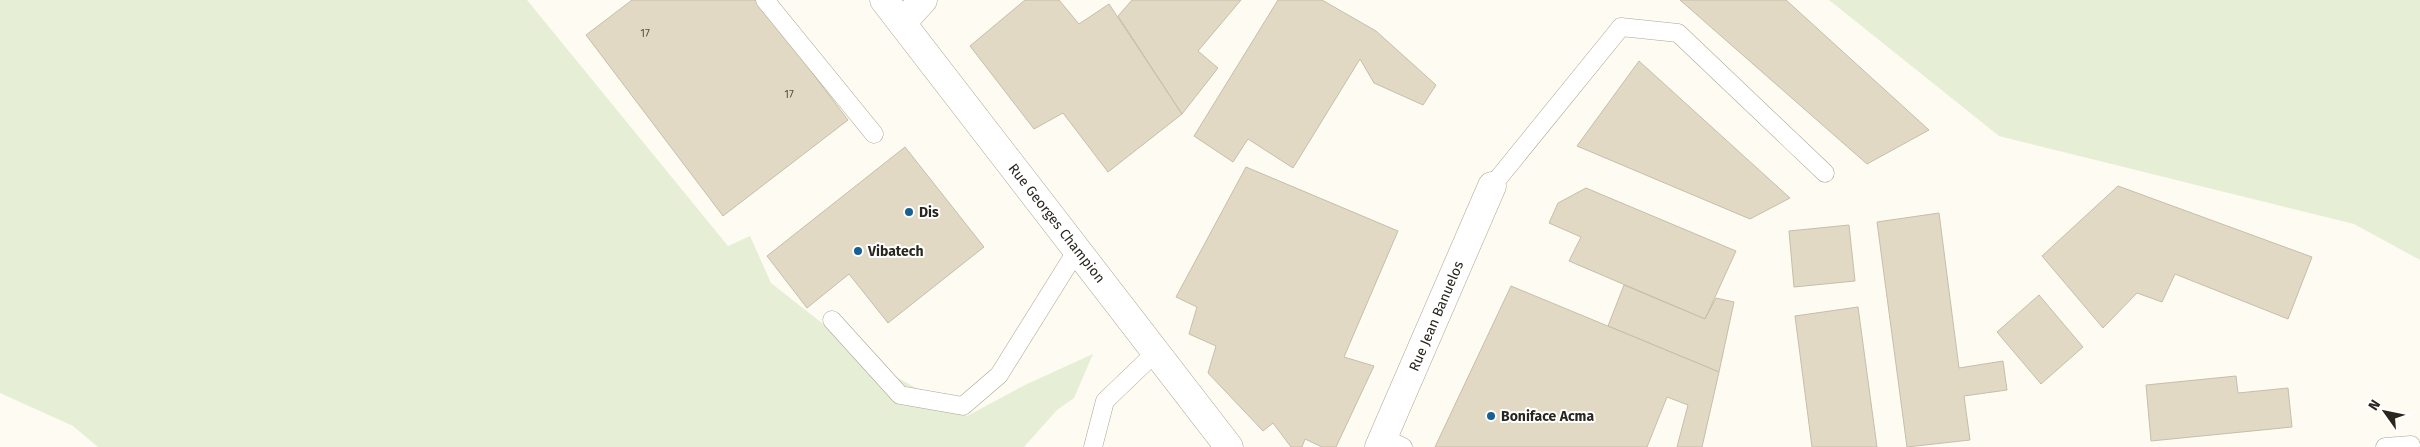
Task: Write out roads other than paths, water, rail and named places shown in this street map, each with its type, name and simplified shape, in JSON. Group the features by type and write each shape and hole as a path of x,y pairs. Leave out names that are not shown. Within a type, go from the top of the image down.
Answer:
{"street":[{"name":"Rue Georges Champion","path":"884,0 1229,447"},
{"path":"902,23 923,0"},
{"name":"Rue Jean Banuelos","path":"1389,444 1492,186"}],"lane":[{"path":"765,0 874,134"},
{"path":"1492,186 1621,27 1678,33 1826,173"},
{"path":"832,320 900,395 963,406 999,375 1077,250"},
{"path":"1093,447 1105,401 1156,352"},
{"path":"2385,447 2411,445"}],"place":[{"name":"Dis","path":"909,212"},
{"name":"Vibatech","path":"858,251"},
{"name":"Boniface Acma","path":"1491,416"}]}
